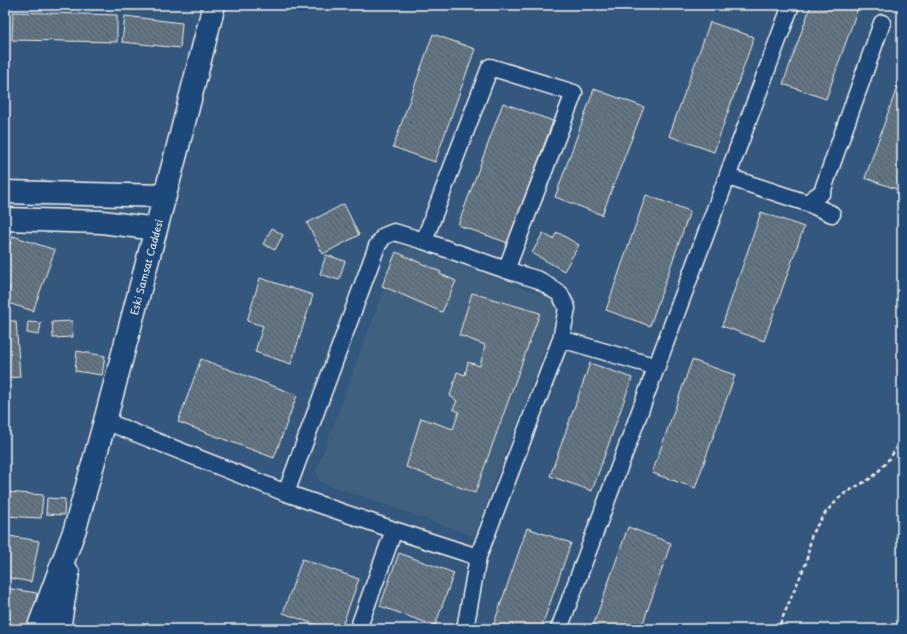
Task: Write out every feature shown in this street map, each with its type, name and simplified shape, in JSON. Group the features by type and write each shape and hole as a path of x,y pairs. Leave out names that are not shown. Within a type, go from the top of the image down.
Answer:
{"street":[{"name":"Eski Samsat Caddesi","path":"38,629 75,529 165,196 214,5"},
{"path":"559,629 791,5"},
{"path":"807,204 822,192 882,23"},
{"path":"424,240 490,67 574,93 506,270"},
{"path":"728,177 832,214"},
{"path":"5,192 165,196"},
{"path":"5,219 102,222 156,229"},
{"path":"286,493 377,246 384,236 394,232 424,240 506,270 539,280 560,294 567,308 561,339 478,557 465,629"},
{"path":"561,339 657,367"},
{"path":"105,421 286,493 478,557"},
{"name":"Eski Samsat Caddesi","path":"59,629 75,529"},
{"path":"358,629 394,530"}],"path":[{"path":"775,629 779,626 806,563 812,533 826,512 842,495 873,477 886,464 902,441"}],"shaded area":[{"path":"409,247 554,299 558,314 474,536 320,482 316,471 398,252"}],"building":[{"path":"811,5 859,5 826,99 783,84"},
{"path":"13,12 117,15 117,42 12,40"},
{"path":"125,16 182,23 180,48 122,42"},
{"path":"710,22 754,37 714,152 669,136"},
{"path":"433,34 475,49 435,162 393,147"},
{"path":"902,73 902,191 865,178"},
{"path":"594,89 644,107 602,215 555,197"},
{"path":"503,103 553,121 508,243 458,225"},
{"path":"646,195 690,211 650,326 606,310"},
{"path":"344,204 359,235 323,254 307,223"},
{"path":"761,212 804,227 764,341 722,326"},
{"path":"272,228 283,235 275,250 263,244"},
{"path":"557,232 579,245 564,271 532,253 543,233 553,239"},
{"path":"13,236 55,250 33,311 5,302 10,287 5,286 5,258"},
{"path":"396,252 441,272 440,274 456,281 442,312 382,286"},
{"path":"326,255 345,261 339,280 320,274"},
{"path":"260,278 313,295 291,364 255,352 263,326 247,321"},
{"path":"472,293 540,313 475,493 406,467 421,418 453,429 459,412 453,409 457,401 450,396 457,372 465,375 468,362 480,366 485,345 459,335"},
{"path":"5,321 16,321 20,377 5,378"},
{"path":"72,321 73,337 53,338 52,322"},
{"path":"28,322 41,323 39,335 27,333"},
{"path":"77,351 105,356 102,375 75,371"},
{"path":"201,359 297,395 274,458 178,422"},
{"path":"692,360 735,375 695,488 652,473"},
{"path":"590,363 632,378 592,491 550,476"},
{"path":"6,492 43,495 41,518 5,516"},
{"path":"47,498 65,499 64,515 46,514"},
{"path":"628,527 671,543 641,629 592,629"},
{"path":"527,528 571,543 541,629 492,629"},
{"path":"9,536 39,541 31,582 5,577 5,557"},
{"path":"399,553 454,573 435,626 380,606"},
{"path":"302,559 359,579 341,629 328,629 283,613"},
{"path":"5,588 37,593 32,629 5,629"}]}
